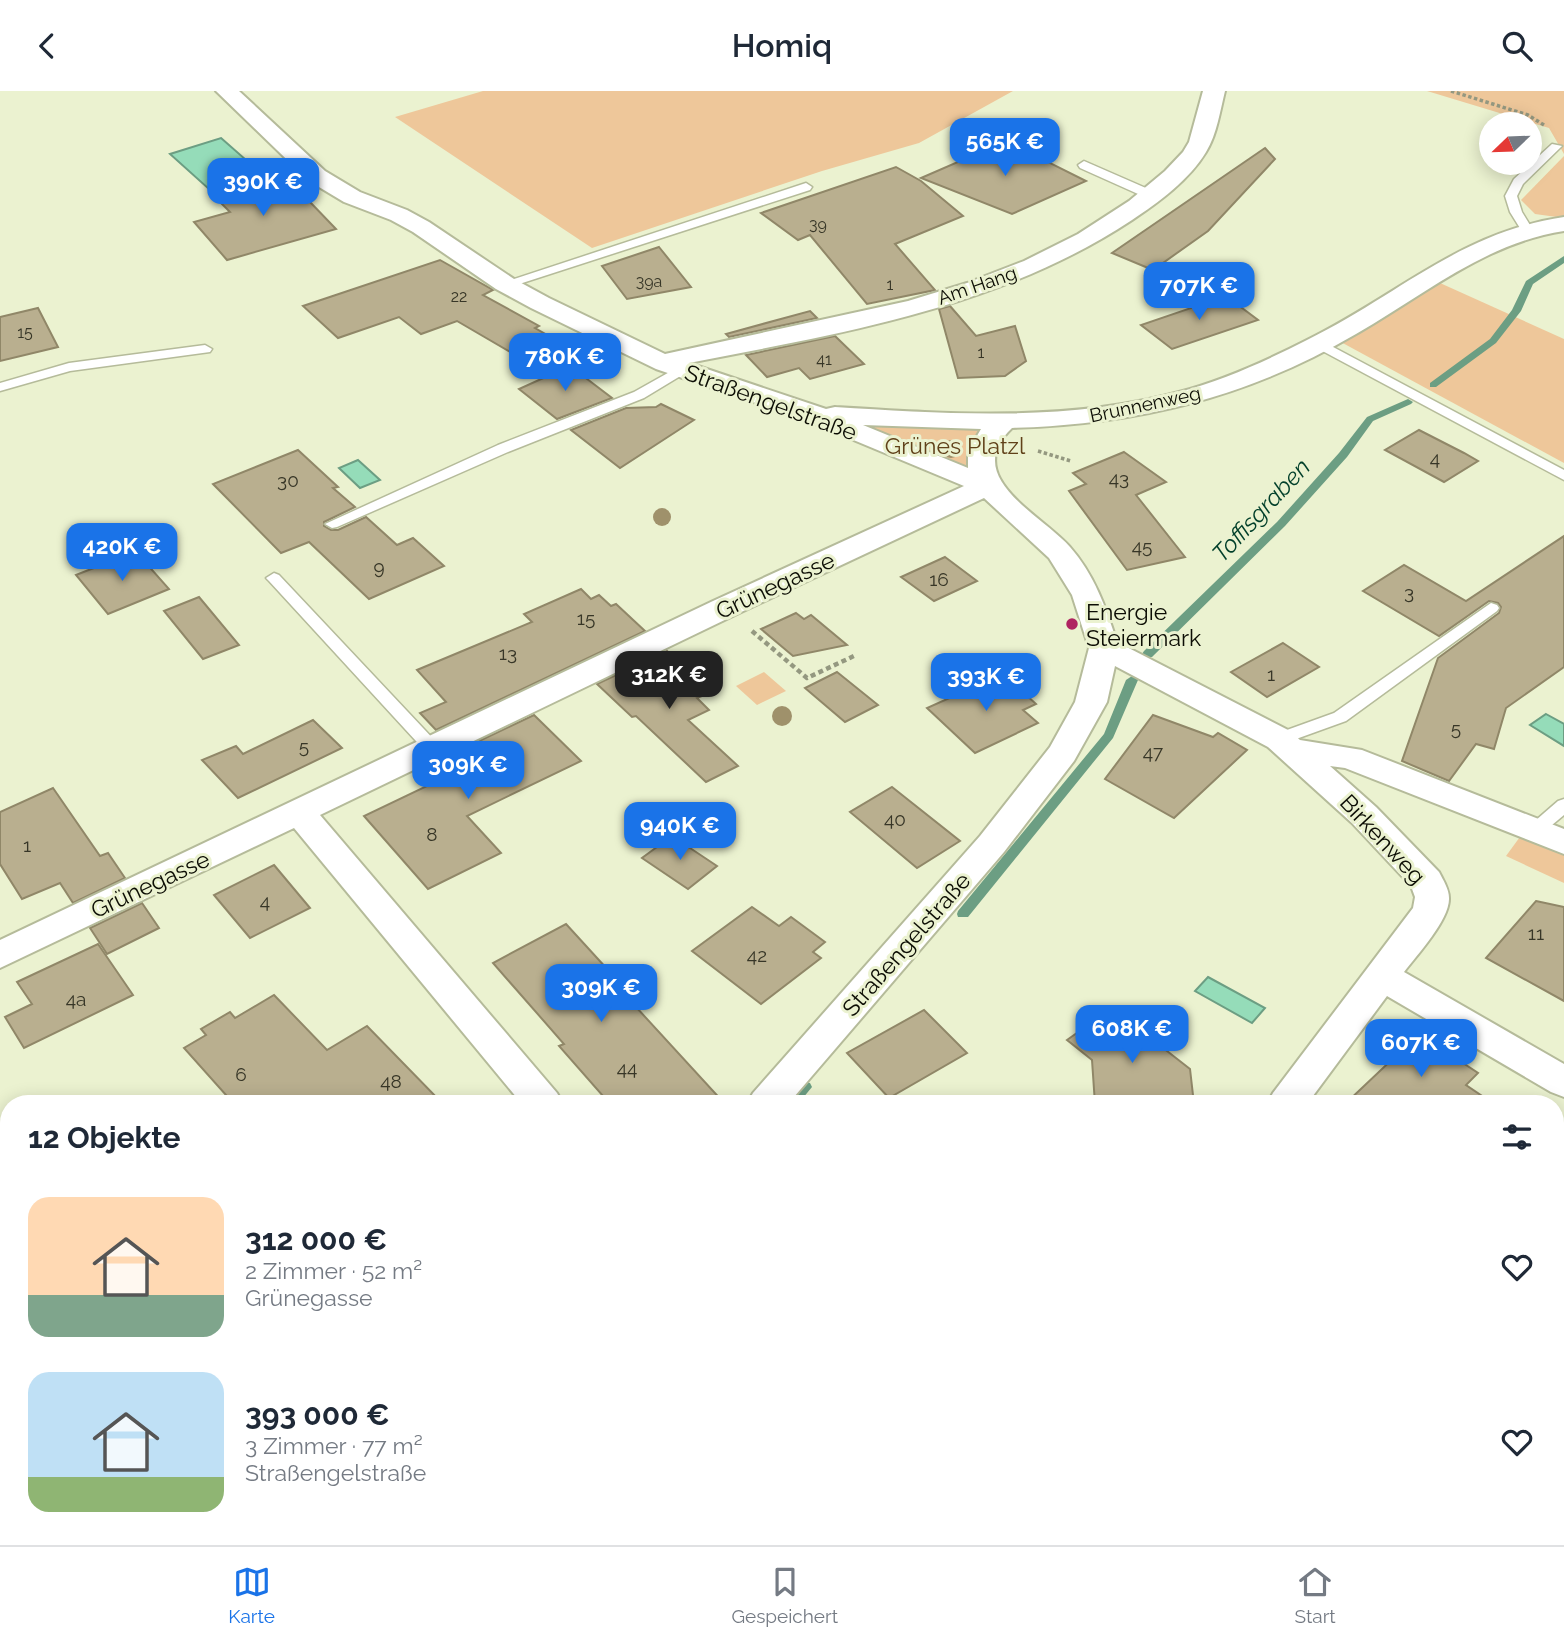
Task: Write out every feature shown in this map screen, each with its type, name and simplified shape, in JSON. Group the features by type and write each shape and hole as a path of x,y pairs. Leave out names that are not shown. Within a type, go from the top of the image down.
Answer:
{"street":[{"name":"Straßengelstraße","path":"227,91 317,176 352,197 399,215 421,227 505,284 674,367 812,414 987,487 1060,553 1087,595 1104,648 1091,702 1063,753 992,844 774,1095"},
{"name":"Am Hang","path":"674,367 678,358 887,313 987,285 1076,245 1121,218 1151,195 1193,155 1200,143 1214,91"},
{"name":"Brunnenweg","path":"812,414 1003,422 1094,416 1167,403 1201,394 1320,344 1408,289 1499,241 1527,230 1564,224"},
{"path":"987,487 981,468 981,451 987,436 1003,422"},
{"name":"Grünegasse","path":"0,955 724,608 987,487"},
{"name":"Birkenweg","path":"1104,648 1285,744 1364,815 1427,881 1432,897 1430,911 1293,1095"},
{"name":"Birkenweg","path":"1285,744 1351,758 1564,842"},
{"path":"300,813 536,1095"},
{"path":"1382,976 1564,1082"}],"lane":[{"path":"1527,230 1516,212 1511,196 1518,182 1556,146"},
{"path":"1084,165 1151,195"},
{"path":"505,284 806,187"},
{"path":"1320,344 1564,476"},
{"path":"0,387 69,367 205,349"},
{"path":"332,524 559,425 637,396 666,382 674,367"},
{"path":"274,578 433,748"},
{"path":"1285,744 1340,717 1491,608"},
{"path":"1534,831 1564,805"}],"path":[{"path":"1451,91 1528,115 1549,128 1556,146"},
{"path":"724,608 807,678 856,655"}],"green space":[{"path":"483,91 1013,91 919,143 822,171 592,248 395,117"},
{"path":"1427,91 1564,91 1564,154 1549,128 1542,126 1542,112 1496,112"},
{"path":"1564,156 1564,218 1535,214 1521,200"},
{"path":"1440,283 1564,339 1564,463 1339,341"},
{"name":"Grünes Platzl","path":"812,414 1003,422 987,486"},
{"path":"764,672 786,691 757,705 736,686"},
{"path":"1564,828 1564,883 1506,856 1525,830"}],"shaded area":[{"path":"221,138 262,174 210,190 170,154"},
{"path":"358,460 380,480 360,488 339,468"},
{"path":"1546,714 1564,724 1564,746 1530,725"},
{"path":"1208,977 1265,1008 1252,1023 1195,991"}],"building":[{"path":"1006,141 1086,181 1012,214 921,178"},
{"path":"1265,148 1275,159 1208,231 1153,270 1112,253"},
{"path":"896,167 921,181 963,216 895,244 935,290 867,304 810,235 798,240 761,213"},
{"path":"284,175 336,229 227,260 194,222 230,212 213,195"},
{"path":"659,247 691,287 627,299 602,266"},
{"path":"440,260 493,290 483,295 539,326 535,328 547,335 512,353 457,321 421,334 399,317 338,338 303,306"},
{"path":"1226,296 1258,320 1172,349 1141,325"},
{"path":"950,306 976,336 1015,326 1026,361 1005,376 958,378 939,309"},
{"path":"38,308 58,347 0,361 0,317"},
{"path":"810,311 817,318 729,337 726,334"},
{"path":"835,336 864,364 810,379 799,368 767,377 746,355"},
{"path":"570,366 612,398 557,419 519,389"},
{"path":"661,404 694,420 620,468 571,430 626,408 656,407"},
{"path":"1419,430 1478,461 1444,482 1385,450"},
{"path":"298,450 338,487 333,488 355,507 324,522 324,526 338,530 366,517 397,545 413,538 444,566 369,599 309,542 281,553 213,484"},
{"path":"1124,452 1166,482 1136,495 1185,557 1127,570 1069,491 1086,484 1073,473"},
{"path":"1564,536 1564,667 1506,708 1494,749 1476,744 1449,781 1402,761 1438,658 1499,613 1501,607 1498,603 1489,601 1439,636 1363,591 1404,565 1466,601"},
{"path":"132,553 141,564 145,562 169,589 108,614 76,575"},
{"path":"945,557 977,581 934,601 901,577"},
{"path":"581,589 591,599 599,595 611,606 616,604 645,631 436,730 420,713 446,702 417,670 532,622 524,614"},
{"path":"199,597 239,645 203,659 164,611"},
{"path":"796,613 804,619 811,615 847,645 793,656 761,629"},
{"path":"1283,643 1319,667 1267,697 1231,672"},
{"path":"667,651 707,694 697,698 709,710 688,720 738,766 706,782 636,716 632,717 597,684"},
{"path":"837,672 878,705 845,722 805,688"},
{"path":"1003,674 1036,704 1023,710 1038,723 975,753 927,708"},
{"path":"534,715 581,761 467,816 501,853 428,889 364,816 471,765 458,751"},
{"path":"1153,715 1213,737 1218,733 1247,750 1174,818 1105,779"},
{"path":"313,720 342,748 238,798 202,760 236,746 243,754"},
{"path":"892,787 960,841 917,868 850,812"},
{"path":"53,788 100,856 108,853 125,878 73,903 60,883 22,899 0,864 0,812"},
{"path":"672,836 717,866 688,889 642,858"},
{"path":"274,865 310,908 250,938 214,895"},
{"path":"1536,901 1564,907 1564,1001 1486,958"},
{"path":"142,903 159,928 107,954 90,928"},
{"path":"752,907 779,926 791,917 825,942 813,952 821,958 761,1004 692,951"},
{"path":"566,924 640,1005 636,1007 717,1095 602,1095 559,1046 564,1044 493,963"},
{"path":"98,944 133,995 24,1048 5,1017 32,1004 17,982"},
{"path":"274,995 327,1050 367,1026 434,1095 226,1095 184,1048 206,1035 201,1029 230,1012 235,1018"},
{"path":"1112,1008 1190,1069 1193,1095 1094,1095 1092,1060 1067,1040"},
{"path":"924,1010 967,1053 894,1095 886,1095 847,1053"},
{"path":"1419,1034 1478,1073 1466,1085 1481,1095 1355,1095"}],"waterway":[{"name":"Toffisgraben","path":"1433,385 1493,341 1516,311 1529,283 1564,259"},
{"name":"Toffisgraben","path":"1148,654 1281,524 1343,455 1370,419 1408,402"},
{"name":"Toffisgraben","path":"963,914 1109,735 1132,680"},
{"name":"Toffisgraben","path":"798,1095 805,1087"}],"place":[{"name":"Energie Steiermark","path":"1072,624"}]}
